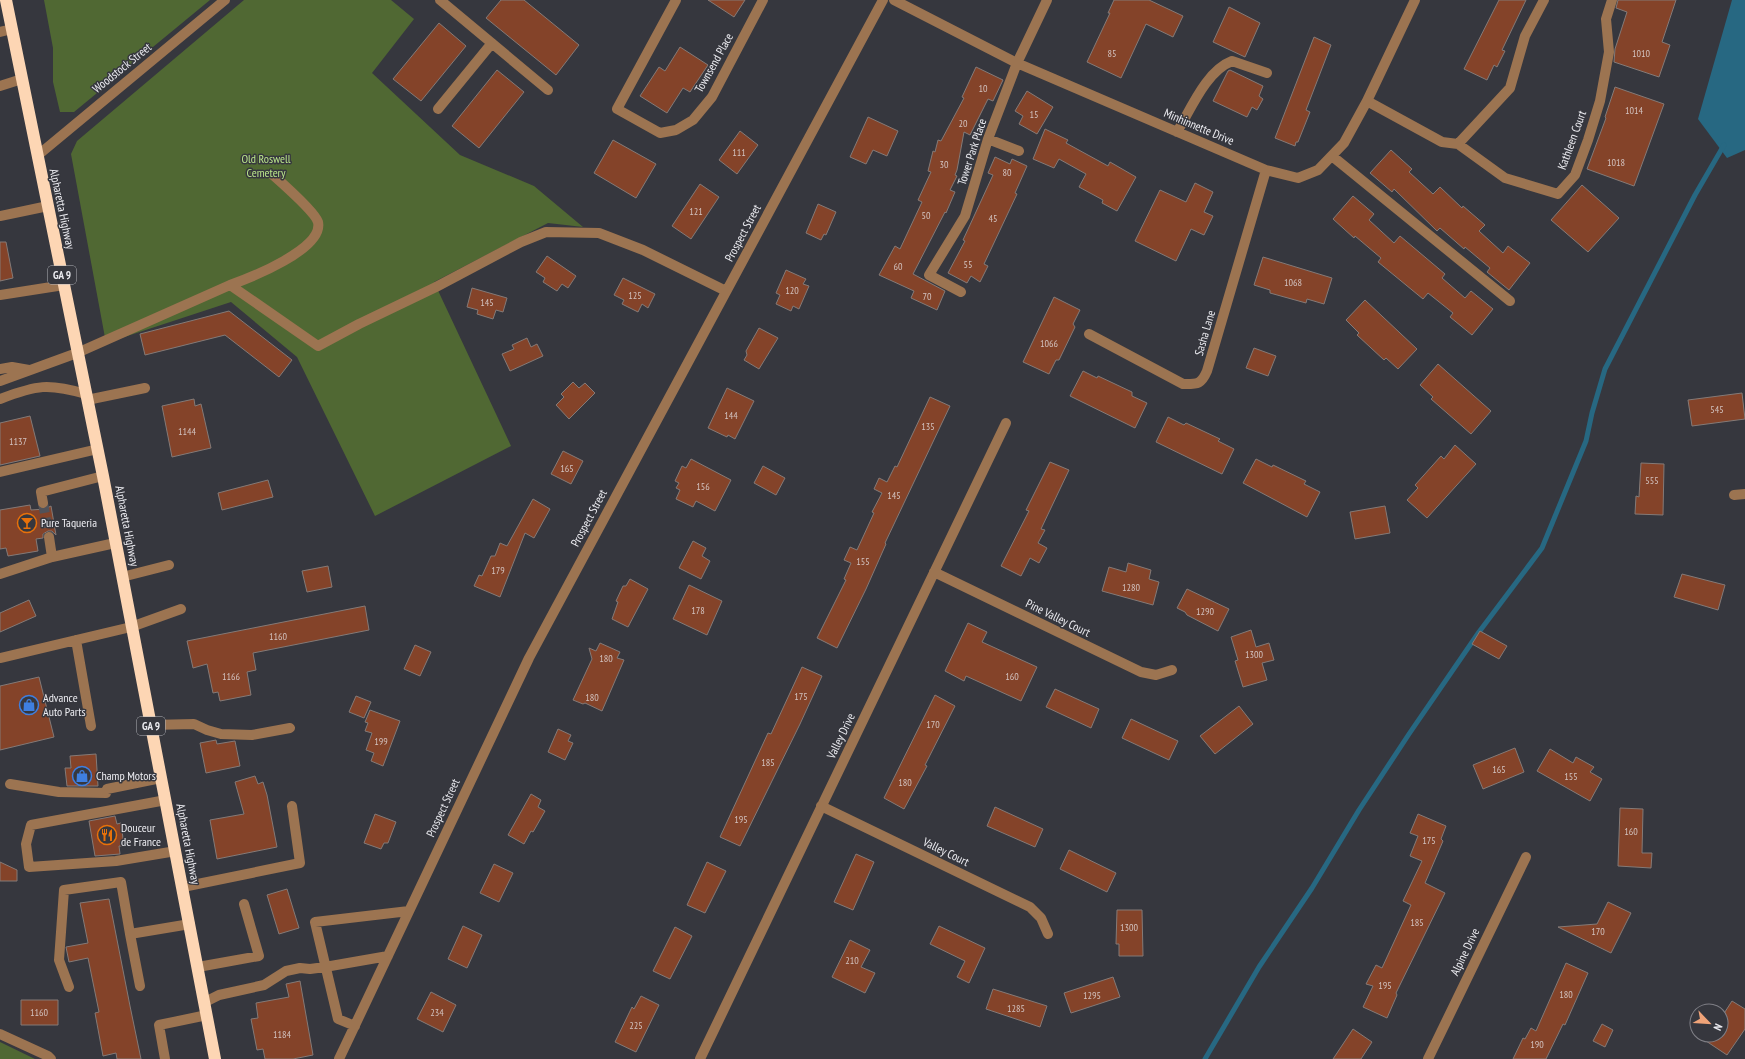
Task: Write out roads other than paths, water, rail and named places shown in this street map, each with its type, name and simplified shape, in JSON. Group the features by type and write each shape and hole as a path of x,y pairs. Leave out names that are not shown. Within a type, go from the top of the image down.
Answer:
{"highway":[{"name":"Alpharetta Highway","path":"6,0 6,31 22,79 77,353 98,449 215,1059"}],"street":[{"name":"Woodstock Street","path":"37,156 225,0"},
{"path":"440,0 548,90"},
{"name":"Townsend Place","path":"676,0 617,109 660,133 676,130 693,120 712,97 762,0"},
{"name":"Prospect Street","path":"339,1059 529,658 883,0"},
{"name":"Minhinnette Drive","path":"894,0 1017,63 1266,170 1298,178 1318,170 1344,143 1367,101 1415,0"},
{"name":"Tower Park Place","path":"961,292 929,275 966,216 988,139 1017,63 1046,0"},
{"path":"1367,101 1442,142 1458,144 1510,88 1525,36 1544,0"},
{"name":"Kathleen Court","path":"1458,144 1505,178 1558,194 1575,175 1598,107 1609,52 1606,19 1612,0"},
{"path":"438,109 492,43"},
{"path":"1177,132 1208,80 1222,65 1232,61 1267,73"},
{"path":"0,86 22,79"},
{"path":"988,139 1019,151"},
{"path":"1332,156 1510,301"},
{"name":"Sasha Lane","path":"1089,334 1183,384 1197,384 1203,379 1207,371 1266,170"},
{"path":"0,381 77,353 230,285 254,277 307,246 318,228 317,220 311,212 273,175"},
{"path":"0,216 48,206"},
{"path":"230,285 318,346 359,324 436,287 521,242 546,232 599,233 643,250 726,291"},
{"path":"0,295 64,285"},
{"path":"0,369 12,367 29,370"},
{"path":"0,399 24,390 47,386 62,387 87,397 145,388"},
{"name":"Valley Drive","path":"700,1059 1006,423"},
{"path":"0,472 98,449"},
{"path":"43,503 41,492 103,476"},
{"path":"1734,495 1745,494"},
{"path":"49,537 52,557"},
{"path":"0,574 52,557 115,543"},
{"path":"122,577 168,565"},
{"name":"Pine Valley Court","path":"934,572 1141,672 1156,675 1172,670"},
{"path":"1,658 131,627 181,609"},
{"path":"76,640 91,726"},
{"path":"151,725 194,724 221,734 252,735 290,728"},
{"path":"10,784 59,792 106,793 107,789 161,778"},
{"path":"166,800 31,825 26,844 29,867 116,861 176,851"},
{"path":"182,887 300,863 292,806"},
{"name":"Valley Court","path":"821,806 1030,908 1041,918 1048,934"},
{"name":"Alpine Drive","path":"1428,1059 1526,857"},
{"path":"69,987 60,960 64,890 121,882 140,986"},
{"path":"198,967 259,956 244,904"},
{"path":"354,1026 338,1019 315,922 409,911"},
{"path":"130,934 190,924"},
{"path":"205,1002 219,995 264,985 286,971 300,968 310,969 325,967 388,956"},
{"path":"165,1059 159,1025 207,1015"},
{"path":"0,1034 48,1056 51,1059"}],"water":[{"path":"1732,0 1745,0 1745,150 1727,158 1698,119"}],"waterway":[{"path":"1205,1059 1259,967 1312,888 1359,810 1409,734 1479,632 1542,548 1586,441 1592,413 1605,369 1695,195 1724,145"}],"tunnel":[{"path":"43,503 49,537"}],"place":[{"name":"Pure Taqueria","path":"27,523"},
{"name":"Advance Auto Parts","path":"29,705"},
{"name":"Champ Motors","path":"82,776"},
{"name":"Douceur de France","path":"107,835"}],"park label":[{"name":"Old Roswell Cemetery","path":"266,166"}]}
